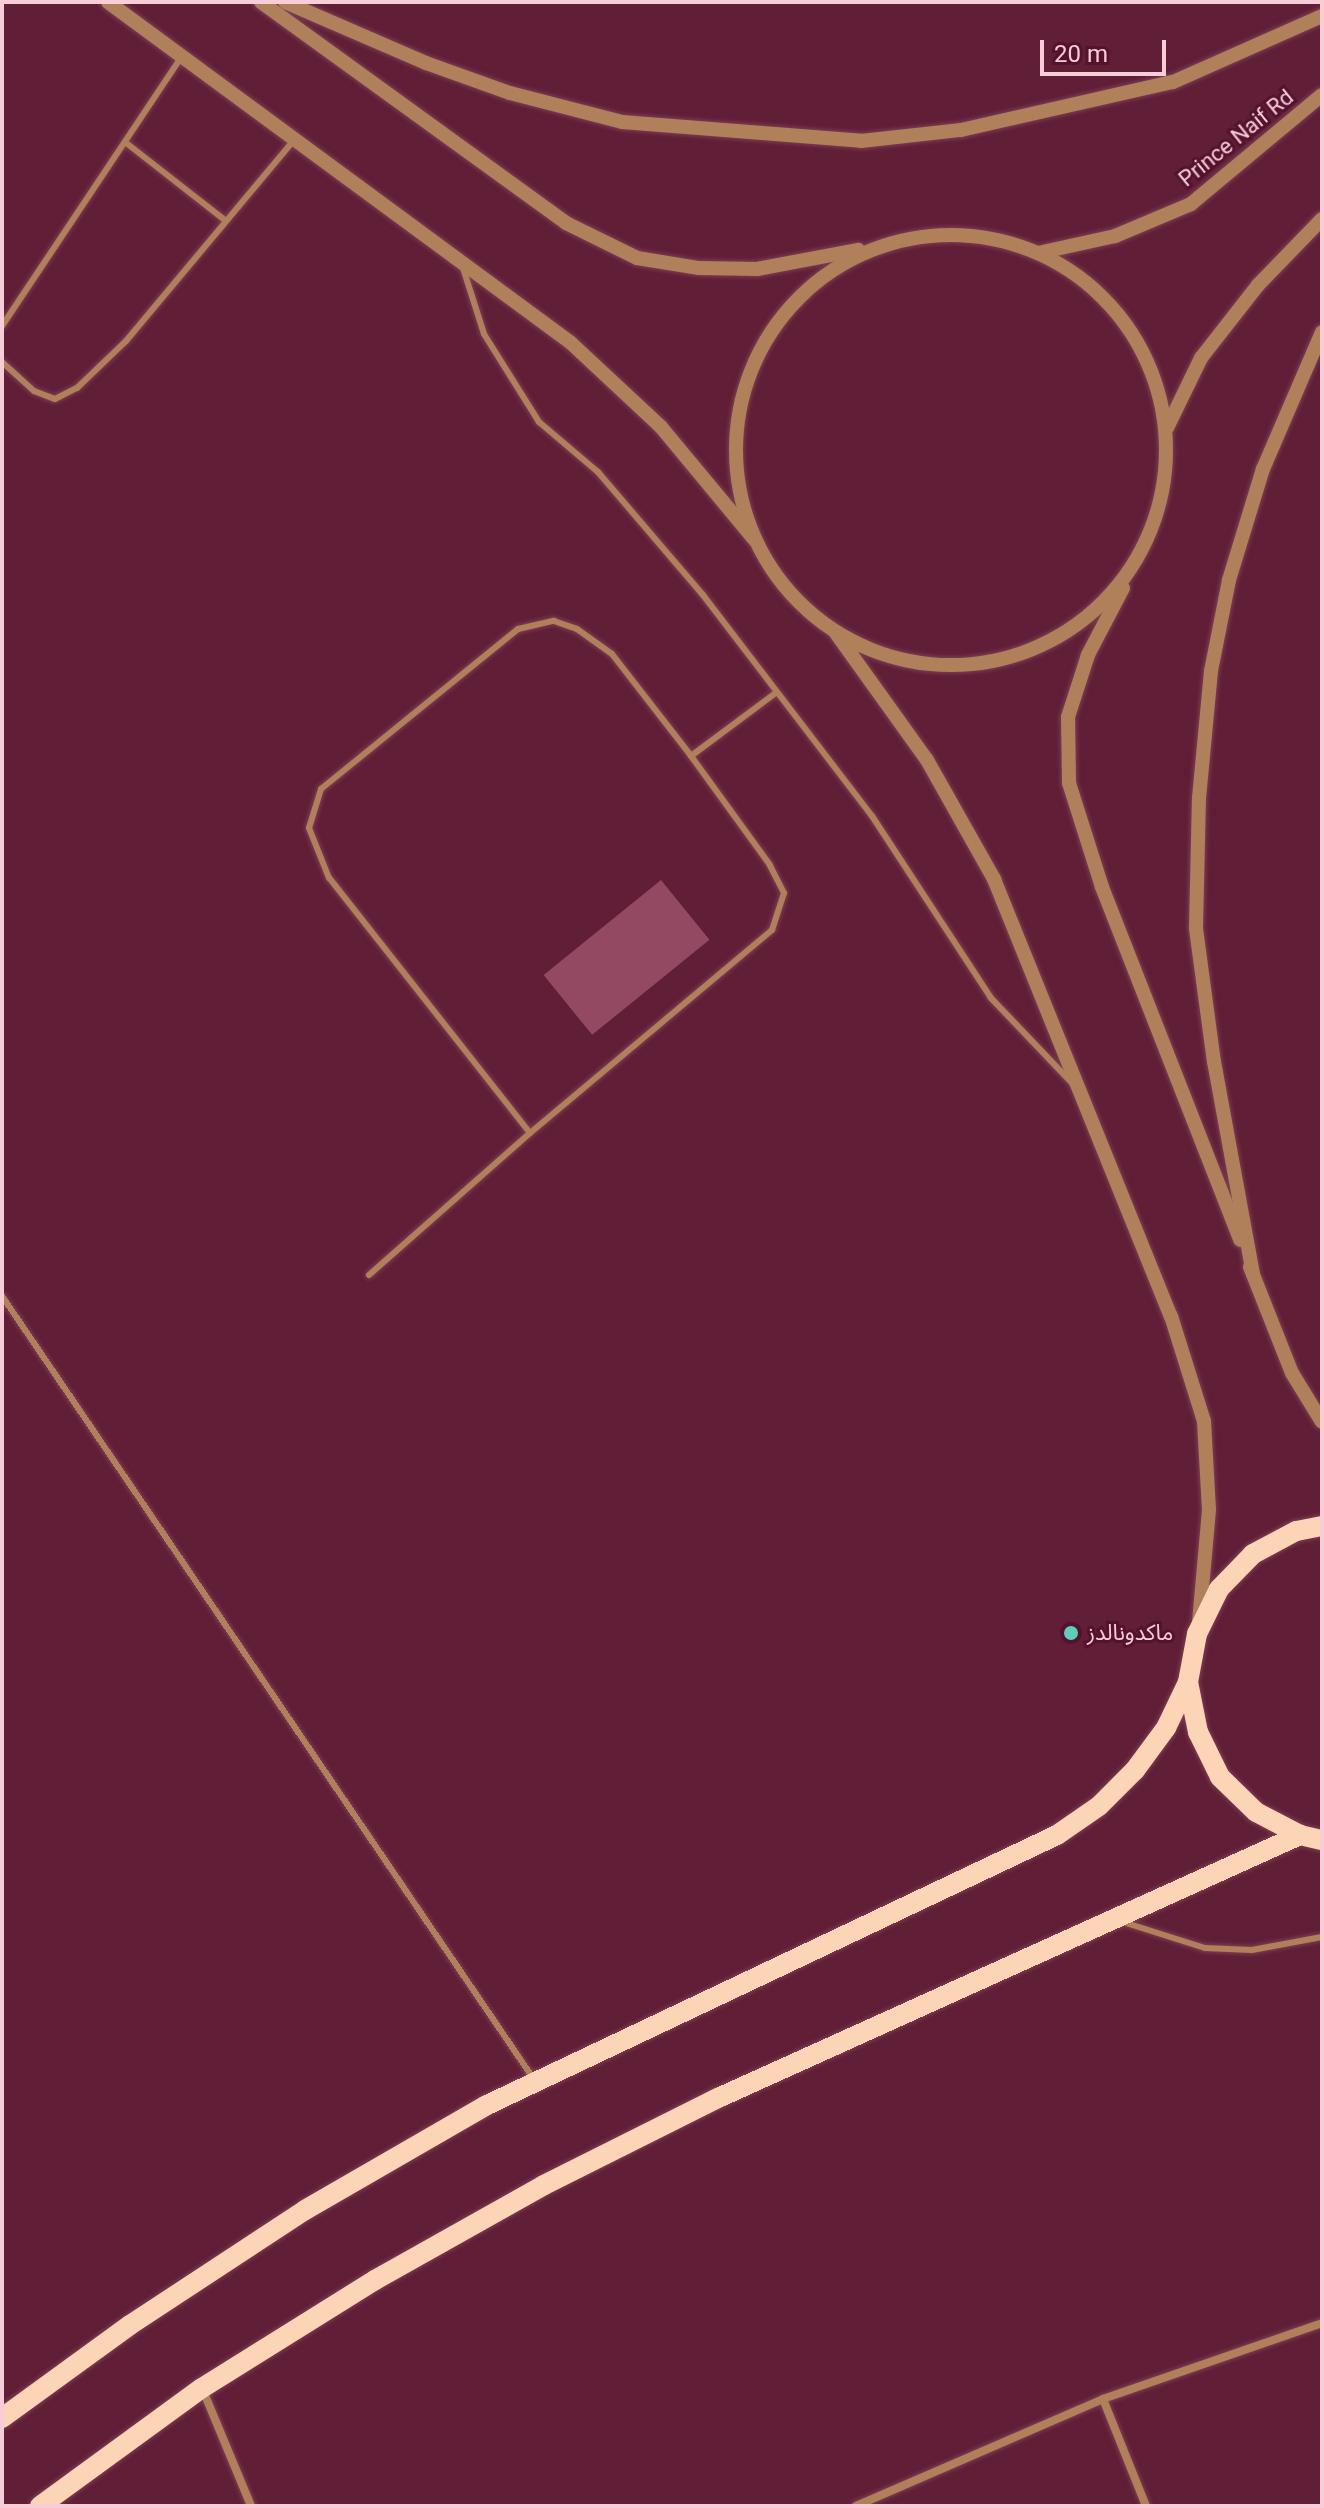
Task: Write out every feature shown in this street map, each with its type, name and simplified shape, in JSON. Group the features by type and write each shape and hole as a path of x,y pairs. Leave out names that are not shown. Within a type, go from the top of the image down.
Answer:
{"main road":[{"path":"2,2418 130,2325 305,2210 535,2081 1057,1835 1099,1806 1135,1770 1166,1728 1188,1682 1197,1634 1219,1589 1253,1554 1296,1531 1322,1526"},
{"path":"1188,1682 1198,1732 1220,1777 1256,1812 1300,1835 1322,1840"},
{"path":"40,2506 202,2388 375,2280 544,2185 718,2098 1300,1835"}],"street":[{"path":"108,2 460,257 571,343 661,427 757,544 801,606 864,647 938,666 1012,659 1080,626 1131,573"},
{"path":"261,2 566,223 637,258 699,268 757,269 878,247"},
{"path":"285,2 316,20 440,68 622,122 861,141 961,130 1158,86 1322,16"},
{"name":"Prince Naif Rd","path":"1038,253 1115,236 1191,204 1322,95"},
{"path":"1167,428 1201,358 1258,285 1322,219"},
{"path":"757,544 736,471 740,396 771,327 822,274 891,240 965,233 1038,253 1102,294 1145,356 1167,428 1163,503 1088,655 1068,717 1069,783 1102,887 1292,1373 1322,1422"},
{"path":"1253,1274 1214,1062 1196,928 1199,798 1211,671 1229,580 1263,469 1322,332"},
{"path":"832,626 927,760 994,879 1085,1097 1171,1316 1204,1421 1209,1510 1197,1634"},
{"path":"856,2506 1103,2399 1322,2323"},
{"path":"202,2388 251,2506"},
{"path":"1103,2399 1146,2506"}],"lane":[{"path":"2,326 182,56"},
{"path":"2,362 34,391 55,399 77,388 126,341 295,138"},
{"path":"125,142 226,221"},
{"path":"460,257 484,334 539,422 598,472 777,692 872,816 991,998 1085,1097"},
{"path":"369,1275 530,1133 772,930 784,893 770,865 612,654 577,629 554,621 518,629 321,789 309,828 329,878 530,1133"},
{"path":"691,756 777,692"},
{"path":"2,1296 535,2081"},
{"path":"1116,1919 1205,1948 1252,1950 1322,1937"}],"shaded area":[{"path":"661,880 709,940 592,1035 544,975"}],"place":[{"name":"ماكدونالدز","path":"1071,1633"}]}
